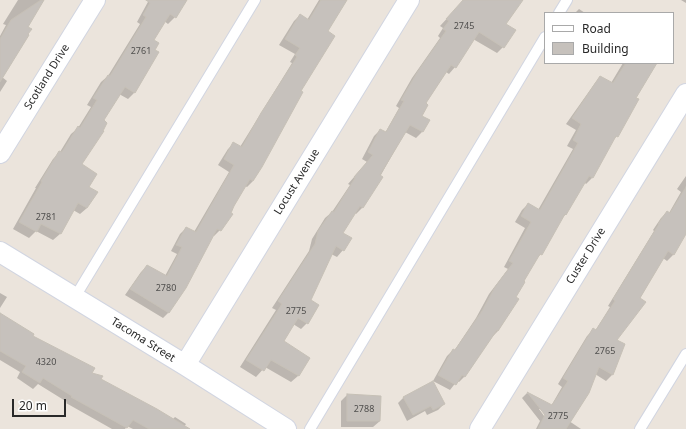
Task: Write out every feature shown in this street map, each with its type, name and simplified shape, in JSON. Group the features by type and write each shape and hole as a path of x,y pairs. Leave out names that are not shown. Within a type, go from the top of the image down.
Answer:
{"street":[{"name":"Scotland Drive","path":"0,153 95,0"},
{"name":"Locust Avenue","path":"185,365 409,0"},
{"name":"Custer Drive","path":"479,426 686,94"},
{"name":"Tacoma Street","path":"0,252 185,365 283,428"}],"lane":[{"path":"75,297 255,0"},
{"path":"561,12 567,0"},
{"path":"310,429 544,39"},
{"path":"640,429 686,354"}],"building":[{"path":"41,0 44,0 28,27 32,29 28,34 29,35 0,82 0,39 11,20"},
{"path":"146,0 187,0 176,18 170,14 154,40 159,43 155,50 159,52 135,93 125,87 104,120 107,123 104,131 82,164 97,174 89,187 98,192 87,208 78,203 61,234 41,224 37,232 19,222 59,151 62,152 78,126 80,128 97,100 93,98 108,75 110,76 146,17 143,15 150,3"},
{"path":"321,0 347,0 328,31 335,36 301,91 303,92 262,167 253,181 250,179 234,206 231,213 233,214 221,231 217,229 186,288 169,313 130,289 147,265 167,276 182,247 176,245 186,227 196,232 234,165 224,159 233,142 242,147 261,113 297,57 295,55 300,48 285,39 300,14 309,20"},
{"path":"463,0 523,0 506,24 516,30 504,48 479,32 456,68 451,65 426,103 428,105 422,116 430,120 423,132 410,125 380,175 383,177 363,208 360,206 343,233 352,238 344,251 336,246 311,300 319,305 308,324 298,318 284,341 310,358 299,376 271,360 264,371 246,360 282,304 278,301 315,244 318,231 332,211 334,212 355,178 354,177 373,155 368,152 380,129 386,132 404,101 401,100 418,71 446,31 443,29 449,21 446,19"},
{"path":"625,64 656,64 636,98 639,99 618,137 616,136 593,178 589,176 542,255 540,254 516,297 519,299 498,331 497,330 465,377 462,375 456,385 438,375 453,349 455,350 482,311 495,287 513,263 509,261 531,222 521,216 528,203 540,210 578,143 573,140 581,124 572,118 600,76 613,83"},
{"path":"686,187 686,234 674,255 668,251 640,298 646,302 617,340 625,344 613,375 599,367 589,393 566,429 538,429 545,415 527,392 552,405 568,381 563,378 593,328 596,330 615,301 613,299 658,224 667,211 670,213"},
{"path":"0,313 34,334 33,336 95,368 92,373 103,376 101,379 157,409 190,429 149,429 133,420 127,428 71,397 72,396 43,378 40,383 22,372 26,366 0,351"},
{"path":"433,381 445,404 433,410 431,406 413,415 403,397"},
{"path":"347,394 381,396 380,421 347,421"}]}
